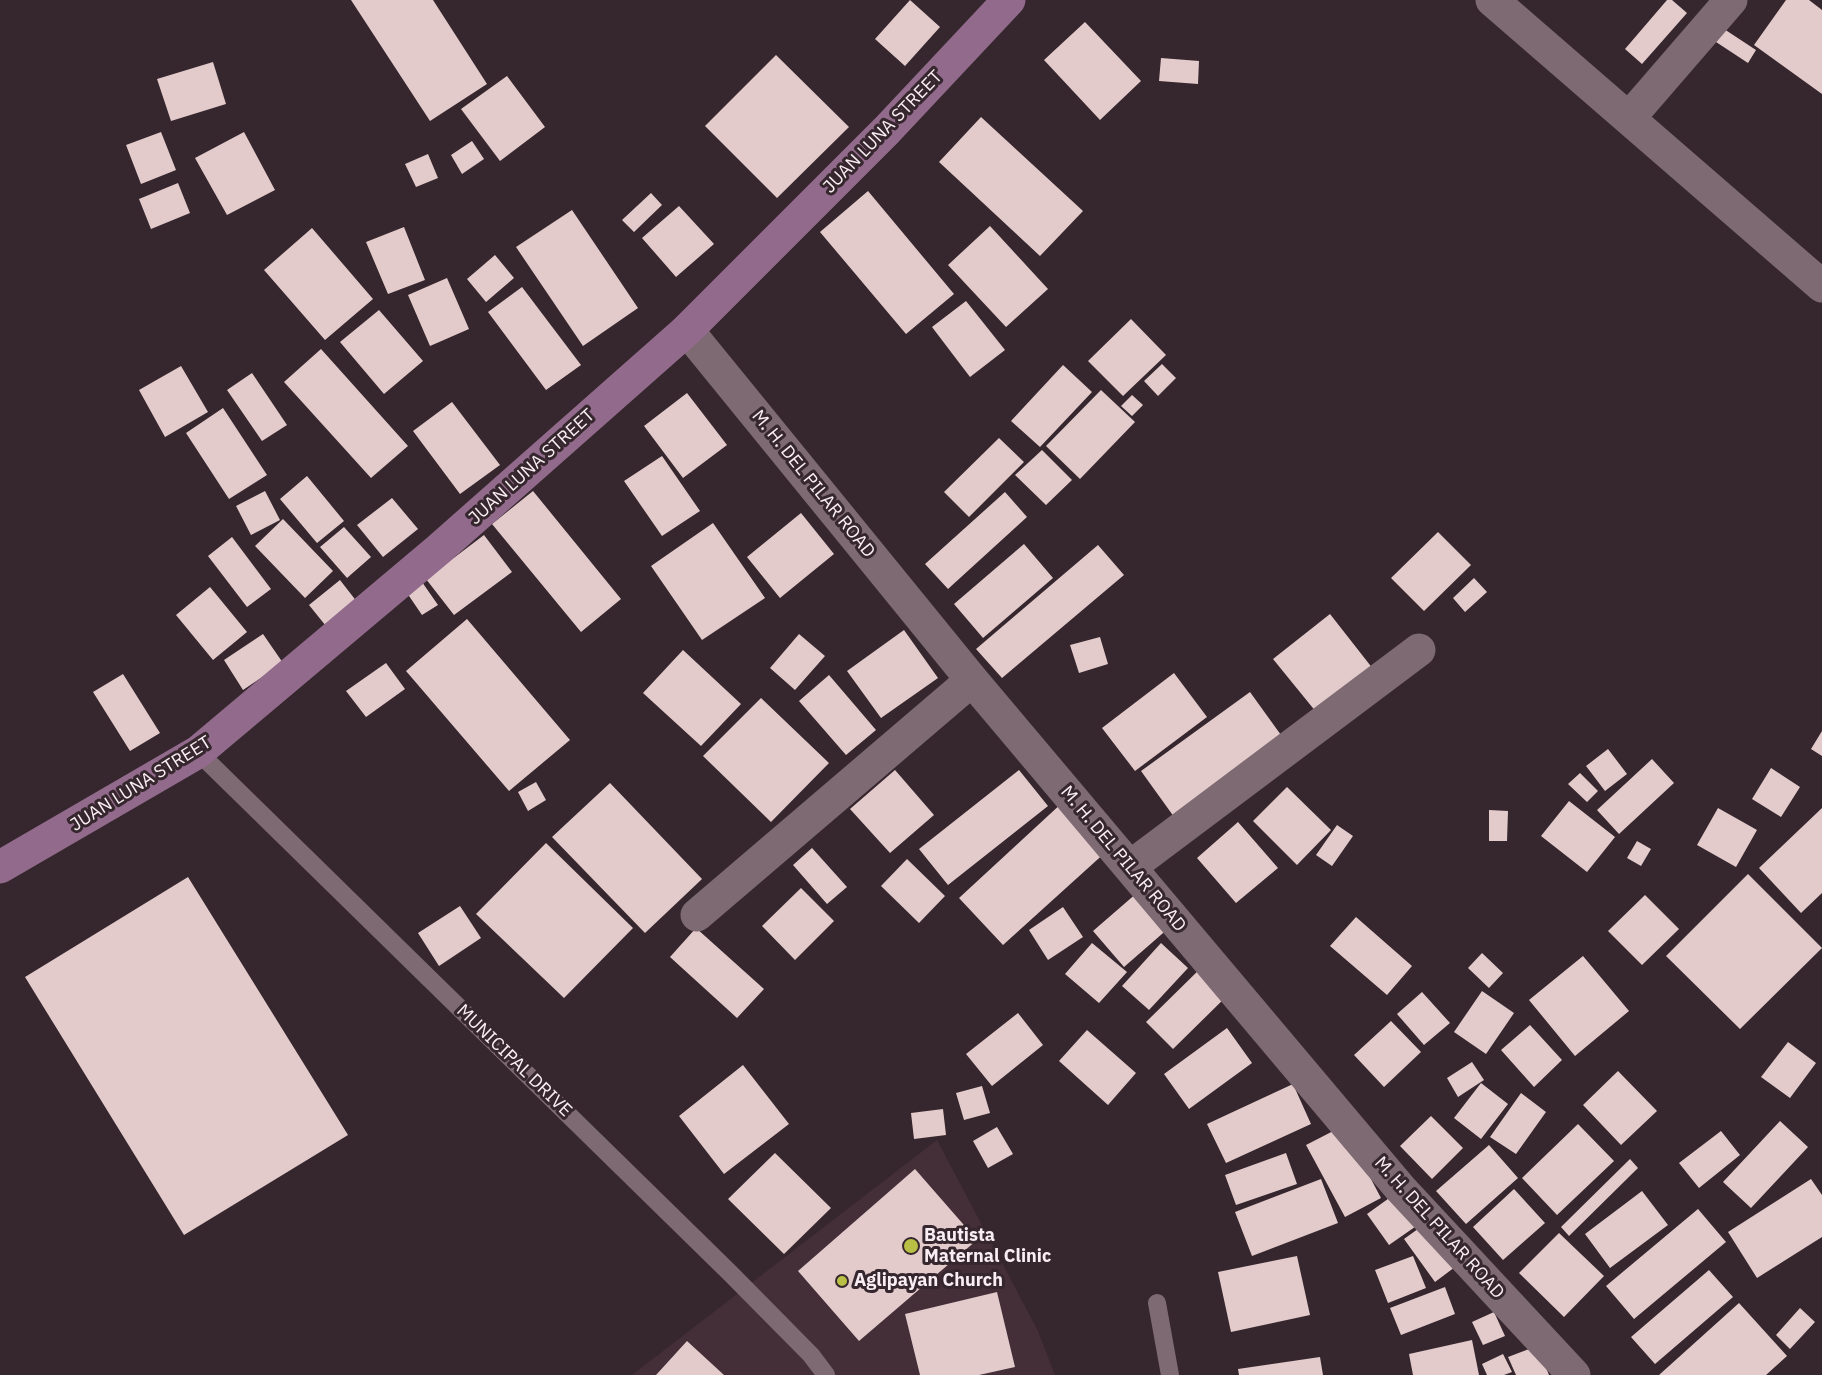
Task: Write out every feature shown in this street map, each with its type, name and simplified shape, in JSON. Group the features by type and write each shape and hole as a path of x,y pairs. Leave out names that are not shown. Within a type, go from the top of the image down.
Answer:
{"street":[{"name":"JUAN LUNA STREET","path":"0,867 198,752 438,550 687,330 888,130 1009,0"},
{"path":"1492,0 1822,286"},
{"path":"1629,118 1731,0"},
{"name":"M. H. DEL PILAR ROAD","path":"687,330 972,680 1400,1188 1574,1375"},
{"path":"1130,867 1419,650"},
{"path":"697,915 972,680"}],"lane":[{"name":"MUNICIPAL DRIVE","path":"198,752 730,1273 811,1355 826,1375"},
{"path":"1157,1303 1170,1375"}],"shaded area":[{"path":"937,1140 1038,1331 1055,1375 632,1375"}],"building":[{"path":"351,0 433,0 487,84 430,121"},
{"path":"910,0 940,27 905,66 875,39"},
{"path":"1667,0 1672,0 1687,13 1642,64 1625,49"},
{"path":"1786,0 1809,0 1822,10 1822,94 1754,45"},
{"path":"1085,22 1141,81 1100,120 1044,60"},
{"path":"1724,29 1756,50 1748,63 1716,42"},
{"path":"776,55 849,127 777,198 705,126"},
{"path":"1161,58 1199,61 1198,84 1159,81"},
{"path":"213,62 226,104 171,121 157,79"},
{"path":"507,76 545,127 500,161 461,109"},
{"path":"981,117 1083,211 1040,256 939,162"},
{"path":"161,132 176,170 141,184 126,145"},
{"path":"244,132 275,190 227,215 195,158"},
{"path":"472,141 484,159 462,174 451,155"},
{"path":"428,154 438,178 416,187 405,164"},
{"path":"178,183 190,213 151,229 139,199"},
{"path":"868,191 954,294 906,334 820,232"},
{"path":"651,193 662,205 634,232 622,220"},
{"path":"679,206 714,244 676,277 642,238"},
{"path":"572,210 638,308 583,346 516,247"},
{"path":"990,226 1048,289 1006,327 948,265"},
{"path":"404,227 425,280 388,294 366,242"},
{"path":"312,228 373,299 325,340 264,270"},
{"path":"495,255 514,278 486,302 467,279"},
{"path":"447,278 469,329 430,346 408,295"},
{"path":"522,287 581,365 546,390 488,312"},
{"path":"966,301 1005,350 970,377 932,327"},
{"path":"379,310 423,361 384,394 340,342"},
{"path":"1131,319 1166,355 1123,396 1088,361"},
{"path":"321,349 408,446 371,478 284,382"},
{"path":"1162,364 1176,378 1158,396 1144,381"},
{"path":"1063,365 1092,392 1040,447 1011,421"},
{"path":"181,366 208,412 165,437 139,390"},
{"path":"252,373 287,425 262,441 227,390"},
{"path":"1101,390 1135,422 1080,479 1046,446"},
{"path":"687,393 727,445 683,478 644,426"},
{"path":"1132,395 1143,405 1132,416 1121,406"},
{"path":"452,402 500,465 460,494 413,431"},
{"path":"223,408 267,475 229,499 186,433"},
{"path":"999,438 1024,462 969,517 944,492"},
{"path":"1042,450 1072,480 1046,505 1015,475"},
{"path":"662,456 700,511 662,536 624,481"},
{"path":"307,476 344,521 317,543 280,499"},
{"path":"265,491 280,520 251,535 236,506"},
{"path":"533,491 621,599 581,632 492,524"},
{"path":"1005,492 1027,517 948,589 925,564"},
{"path":"392,498 418,529 383,557 357,525"},
{"path":"801,513 834,554 780,598 747,557"},
{"path":"283,519 333,571 305,598 255,546"},
{"path":"713,523 765,598 702,640 651,566"},
{"path":"344,527 371,557 347,578 320,547"},
{"path":"1438,532 1471,565 1424,611 1391,578"},
{"path":"484,535 512,572 454,615 426,579"},
{"path":"232,537 271,589 247,607 208,556"},
{"path":"1024,544 1053,578 983,638 954,604"},
{"path":"1098,545 1124,575 1002,678 976,649"},
{"path":"1474,578 1487,592 1465,612 1453,598"},
{"path":"340,580 361,607 330,631 309,605"},
{"path":"422,582 438,605 422,615 407,593"},
{"path":"210,587 247,632 213,660 176,615"},
{"path":"1330,614 1377,674 1321,718 1273,659"},
{"path":"467,619 570,740 509,791 406,671"},
{"path":"904,630 938,678 881,718 847,671"},
{"path":"263,634 283,663 243,690 224,660"},
{"path":"799,634 825,656 795,690 770,668"},
{"path":"1100,637 1108,664 1079,673 1070,645"},
{"path":"683,650 741,704 701,746 643,693"},
{"path":"386,663 405,689 366,717 346,691"},
{"path":"1174,673 1207,717 1135,771 1102,728"},
{"path":"123,674 160,733 130,751 93,692"},
{"path":"829,675 876,730 846,755 799,701"},
{"path":"1250,692 1286,742 1177,821 1141,771"},
{"path":"761,698 829,763 771,822 703,756"},
{"path":"1822,731 1822,756 1811,749"},
{"path":"1608,749 1627,774 1605,791 1586,766"},
{"path":"1652,759 1674,783 1619,834 1597,810"},
{"path":"1771,768 1800,787 1781,817 1752,799"},
{"path":"895,770 934,815 890,853 850,809"},
{"path":"1019,770 1048,806 948,885 919,849"},
{"path":"1580,773 1598,791 1587,802 1568,784"},
{"path":"536,782 546,800 528,811 518,792"},
{"path":"610,783 702,879 645,933 552,837"},
{"path":"1287,787 1331,830 1297,865 1253,821"},
{"path":"1569,801 1615,837 1587,872 1541,836"},
{"path":"1063,802 1108,850 1003,945 959,898"},
{"path":"1718,808 1757,830 1736,867 1697,845"},
{"path":"1822,808 1822,893 1801,913 1759,868"},
{"path":"1489,810 1508,811 1507,841 1489,841"},
{"path":"1238,822 1278,868 1236,903 1197,858"},
{"path":"1337,825 1353,836 1332,866 1316,855"},
{"path":"1637,841 1651,849 1641,866 1627,858"},
{"path":"546,843 633,928 564,998 476,914"},
{"path":"812,848 847,887 827,904 793,865"},
{"path":"907,859 945,896 919,923 881,886"},
{"path":"1748,874 1822,948 1740,1029 1666,956"},
{"path":"188,877 348,1135 184,1235 25,977"},
{"path":"801,888 834,921 795,960 762,926"},
{"path":"1138,892 1170,927 1124,967 1093,931"},
{"path":"1645,895 1679,929 1642,965 1608,931"},
{"path":"460,906 481,938 439,966 418,933"},
{"path":"1063,907 1083,937 1048,960 1029,930"},
{"path":"1356,917 1412,966 1387,995 1330,946"},
{"path":"696,928 764,989 737,1018 670,957"},
{"path":"1092,943 1127,972 1099,1003 1065,974"},
{"path":"1161,943 1188,968 1149,1010 1122,986"},
{"path":"1482,953 1503,973 1489,988 1468,968"},
{"path":"1583,956 1629,1011 1575,1056 1529,1000"},
{"path":"1205,964 1232,991 1173,1049 1146,1022"},
{"path":"1482,991 1514,1013 1486,1054 1454,1032"},
{"path":"1422,992 1450,1023 1424,1045 1397,1014"},
{"path":"1018,1013 1043,1045 992,1086 966,1054"},
{"path":"1391,1021 1421,1052 1384,1087 1354,1055"},
{"path":"1530,1025 1562,1060 1534,1087 1501,1050"},
{"path":"1227,1028 1252,1063 1189,1109 1164,1074"},
{"path":"1087,1030 1136,1073 1108,1105 1059,1061"},
{"path":"1788,1042 1816,1063 1790,1098 1761,1077"},
{"path":"1472,1062 1484,1080 1458,1097 1447,1078"},
{"path":"743,1065 789,1124 724,1174 679,1116"},
{"path":"1618,1071 1657,1111 1621,1145 1583,1105"},
{"path":"1481,1083 1508,1104 1481,1139 1454,1118"},
{"path":"1293,1084 1311,1124 1226,1163 1207,1124"},
{"path":"982,1086 990,1113 964,1120 956,1093"},
{"path":"1521,1093 1546,1112 1516,1154 1490,1137"},
{"path":"943,1109 946,1135 914,1139 911,1113"},
{"path":"1431,1116 1463,1148 1432,1179 1400,1146"},
{"path":"1780,1121 1808,1147 1751,1208 1723,1182"},
{"path":"1578,1124 1614,1161 1557,1215 1522,1178"},
{"path":"1343,1126 1381,1198 1345,1217 1306,1145"},
{"path":"997,1127 1013,1154 988,1168 973,1141"},
{"path":"1721,1131 1740,1155 1699,1188 1679,1163"},
{"path":"1489,1145 1518,1178 1466,1224 1436,1191"},
{"path":"775,1153 831,1208 784,1254 728,1199"},
{"path":"1286,1153 1297,1184 1236,1205 1225,1175"},
{"path":"1630,1159 1638,1168 1569,1236 1561,1227"},
{"path":"915,1169 977,1240 859,1341 798,1271"},
{"path":"1321,1179 1338,1223 1252,1256 1235,1212"},
{"path":"1811,1179 1822,1195 1822,1237 1757,1278 1728,1232"},
{"path":"1514,1189 1545,1223 1503,1260 1473,1227"},
{"path":"1399,1191 1422,1222 1389,1245 1367,1214"},
{"path":"1642,1191 1668,1225 1610,1268 1585,1234"},
{"path":"1698,1209 1726,1242 1634,1319 1606,1286"},
{"path":"1429,1221 1459,1264 1435,1282 1404,1239"},
{"path":"1559,1233 1604,1276 1564,1317 1519,1273"},
{"path":"1297,1256 1310,1315 1231,1332 1218,1272"},
{"path":"1413,1256 1426,1288 1388,1303 1375,1270"},
{"path":"1709,1270 1733,1297 1655,1364 1631,1337"},
{"path":"1445,1287 1455,1314 1401,1335 1390,1308"},
{"path":"997,1292 1015,1367 979,1375 920,1375 905,1314"},
{"path":"1739,1303 1787,1356 1766,1375 1659,1375"},
{"path":"1800,1308 1815,1322 1790,1349 1776,1335"},
{"path":"1494,1312 1505,1336 1483,1345 1472,1322"},
{"path":"1472,1340 1479,1375 1413,1375 1409,1354"},
{"path":"687,1341 724,1375 656,1375"},
{"path":"1537,1346 1549,1375 1516,1375 1508,1357"},
{"path":"1503,1354 1512,1372 1504,1375 1487,1375 1482,1364"},
{"path":"1320,1357 1323,1375 1239,1375 1238,1369"}],"place":[{"name":"Bautista Maternal Clinic","path":"911,1246"},
{"name":"Aglipayan Church","path":"842,1281"}]}
